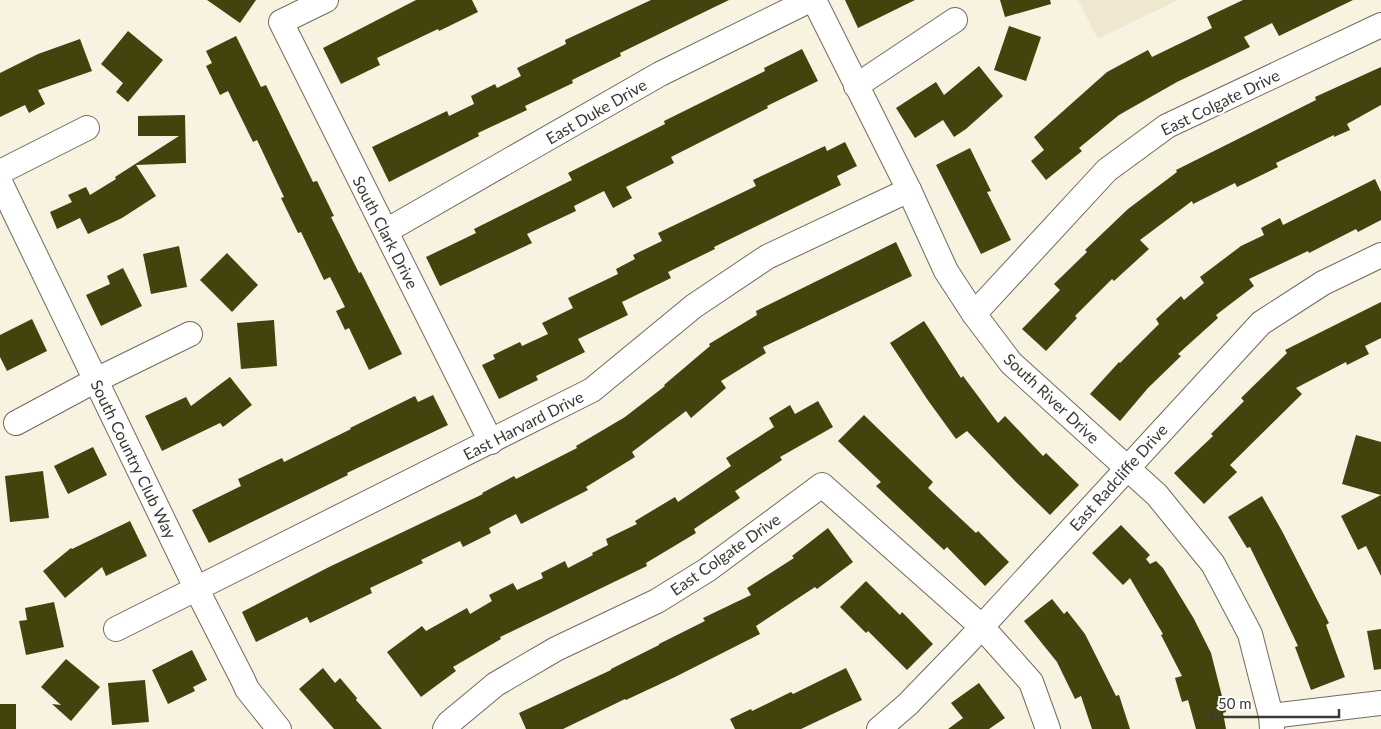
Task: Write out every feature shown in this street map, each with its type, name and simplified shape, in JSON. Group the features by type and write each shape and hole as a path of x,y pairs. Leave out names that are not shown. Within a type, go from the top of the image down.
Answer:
{"street":[{"name":"South Clark Drive","path":"326,0 281,22 491,442"},
{"name":"South River Drive","path":"812,0 909,190 946,272 974,314 1011,363 1157,495 1213,564 1250,634 1272,722"},
{"name":"East Duke Drive","path":"386,231 660,74 812,0"},
{"path":"856,86 955,20"},
{"name":"East Colgate Drive","path":"974,314 1107,170 1166,126 1381,25"},
{"path":"0,172 87,128"},
{"name":"South Country Club Way","path":"0,182 196,588 247,689 279,729"},
{"name":"East Harvard Drive","path":"116,629 592,390 694,306 767,257 909,190"},
{"name":"East Radcliffe Drive","path":"879,729 908,704 982,628 1127,467 1261,323 1322,283 1381,255"},
{"path":"16,423 96,380 190,334"},
{"name":"East Colgate Drive","path":"445,729 449,723 496,684 556,649 657,602 707,570 822,485 982,628"},
{"path":"982,628 1031,682 1048,729"},
{"path":"1272,722 1381,702"}],"shaded area":[{"path":"1078,0 1178,0 1098,39"}],"building":[{"path":"207,0 256,0 240,23"},
{"path":"416,0 472,0 478,12 377,58 380,65 341,84 323,48"},
{"path":"651,0 729,0 620,53 621,56 572,80 573,83 525,106 527,110 478,133 479,136 389,182 372,147 447,111 449,116 474,104 471,96 495,84 497,88 521,76 517,68 566,44 565,40"},
{"path":"845,0 915,0 858,28"},
{"path":"1000,0 1050,0 1051,4 1005,17"},
{"path":"1243,0 1353,0 1279,36 1272,23 1244,37 1250,47 1177,82 1119,115 1079,148 1082,151 1046,180 1031,161 1044,150 1034,137 1107,72 1148,50 1152,57 1212,28 1207,17"},
{"path":"1009,26 1041,37 1026,81 994,70"},
{"path":"128,31 163,60 128,102 116,92 123,83 101,64"},
{"path":"236,36 261,87 266,85 313,182 317,181 334,216 331,217 402,354 369,370 349,328 345,330 336,311 345,307 330,277 324,280 301,232 298,233 281,198 284,197 257,140 253,142 228,91 220,95 206,66 212,63 206,51"},
{"path":"80,39 92,71 38,90 45,104 29,113 25,105 0,117 0,73 38,54"},
{"path":"802,49 818,81 671,157 674,163 626,187 632,198 613,208 604,191 574,206 576,211 527,234 532,243 440,286 426,257 476,233 474,229 572,180 568,173 665,124 664,121 765,71 764,68"},
{"path":"979,66 1003,96 966,129 954,137 943,120 915,138 896,108 936,82 944,95"},
{"path":"1381,67 1381,105 1347,124 1350,130 1334,137 1334,135 1276,163 1278,167 1237,187 1235,183 1193,204 1192,201 1140,240 1149,249 1114,281 1112,279 1075,316 1077,318 1046,351 1022,329 1060,290 1054,284 1087,252 1085,250 1128,209 1177,172 1176,170 1316,100 1315,97"},
{"path":"185,115 186,163 136,165 156,196 122,218 88,234 80,218 57,229 50,212 72,202 68,195 86,187 90,195 179,136 138,136 138,116"},
{"path":"845,142 857,166 837,176 841,185 714,247 715,249 668,272 671,278 622,302 628,315 578,339 585,352 536,376 538,380 499,399 482,365 495,359 493,355 520,342 522,346 548,334 542,323 573,308 568,298 618,274 616,269 635,259 633,255 662,241 658,233 756,186 753,180 825,146 827,151"},
{"path":"970,148 991,191 987,192 1011,240 981,254 936,165"},
{"path":"1375,179 1381,192 1381,220 1358,232 1356,229 1309,253 1308,251 1249,279 1254,286 1216,315 1218,318 1178,354 1181,356 1148,388 1120,421 1090,394 1119,362 1159,324 1156,319 1181,296 1184,300 1204,283 1200,277 1241,246 1264,235 1261,228 1280,218 1283,225"},
{"path":"896,242 912,276 763,347 766,353 721,381 726,388 691,418 686,411 632,452 635,457 586,487 588,490 521,524 516,514 489,528 491,533 463,547 460,541 421,560 423,563 370,588 372,593 310,623 307,617 256,642 242,612 329,567 483,494 514,476 516,479 577,448 576,446 625,417 665,386 710,346 709,344 757,315 756,311"},
{"path":"179,246 187,287 151,294 143,254"},
{"path":"227,253 258,285 232,312 200,280"},
{"path":"123,268 142,306 101,326 86,295 110,284 107,276"},
{"path":"1381,302 1381,338 1365,346 1369,354 1347,365 1346,362 1296,388 1302,394 1230,465 1237,472 1204,504 1174,473 1213,436 1211,434 1244,401 1241,398 1287,353 1285,350"},
{"path":"32,319 47,351 7,371 0,357 0,335"},
{"path":"274,320 277,366 241,369 237,323"},
{"path":"924,321 961,378 963,376 998,423 1005,416 1043,456 1046,453 1079,485 1050,515 967,431 956,439 890,343"},
{"path":"230,377 252,405 223,427 220,423 162,451 145,416 186,397 191,406"},
{"path":"433,395 448,425 347,473 348,475 209,543 192,510 241,486 238,479 282,458 284,462 415,396 418,402"},
{"path":"818,401 833,427 780,457 782,460 735,491 740,498 694,529 696,533 646,563 647,566 500,637 501,639 453,667 456,671 421,697 387,652 422,626 426,631 467,608 470,614 492,601 489,595 513,583 517,590 543,578 541,573 565,561 568,568 593,555 592,553 608,545 606,539 637,524 635,521 675,497 678,502 731,466 726,458 774,427 769,418 790,405 795,414"},
{"path":"864,415 933,482 928,488 976,533 978,531 1009,562 985,586 947,547 944,550 876,486 881,482 838,441"},
{"path":"1356,435 1381,442 1381,495 1342,484"},
{"path":"93,447 107,475 68,494 54,466"},
{"path":"43,471 49,518 10,522 5,476"},
{"path":"1381,495 1381,576 1366,546 1358,550 1341,516"},
{"path":"1262,496 1329,623 1326,625 1345,677 1311,690 1295,647 1298,646 1279,606 1250,547 1247,548 1228,517"},
{"path":"130,521 147,556 106,576 102,567 65,598 43,571 71,548"},
{"path":"1121,525 1150,555 1146,559 1150,564 1156,561 1163,568 1194,619 1211,653 1226,712 1223,713 1226,729 1196,729 1188,700 1182,702 1175,678 1182,676 1161,635 1163,634 1130,578 1123,585 1092,553"},
{"path":"828,528 853,562 817,589 815,587 756,626 760,634 675,677 563,729 526,729 519,713 611,670 705,621 703,618 751,595 747,588 794,558 792,556"},
{"path":"866,581 900,615 902,612 933,644 907,670 868,631 866,633 840,607"},
{"path":"1052,599 1064,614 1067,611 1085,634 1116,696 1119,695 1130,729 1092,729 1081,696 1075,699 1057,662 1024,621"},
{"path":"54,602 64,647 26,655 19,621 27,620 25,608"},
{"path":"1381,629 1381,669 1374,670 1367,631"},
{"path":"192,650 207,680 193,687 195,691 168,704 152,670"},
{"path":"66,659 100,687 71,721 52,704 61,705 41,687"},
{"path":"323,668 335,683 340,678 357,698 356,700 382,729 334,729 299,689"},
{"path":"846,668 862,700 801,729 735,729 730,719 751,709 752,711 791,692 793,694"},
{"path":"145,680 149,722 112,725 108,683"},
{"path":"979,683 1005,718 989,729 948,729 963,718 951,703"},
{"path":"0,704 16,704 16,729 0,729"}]}
